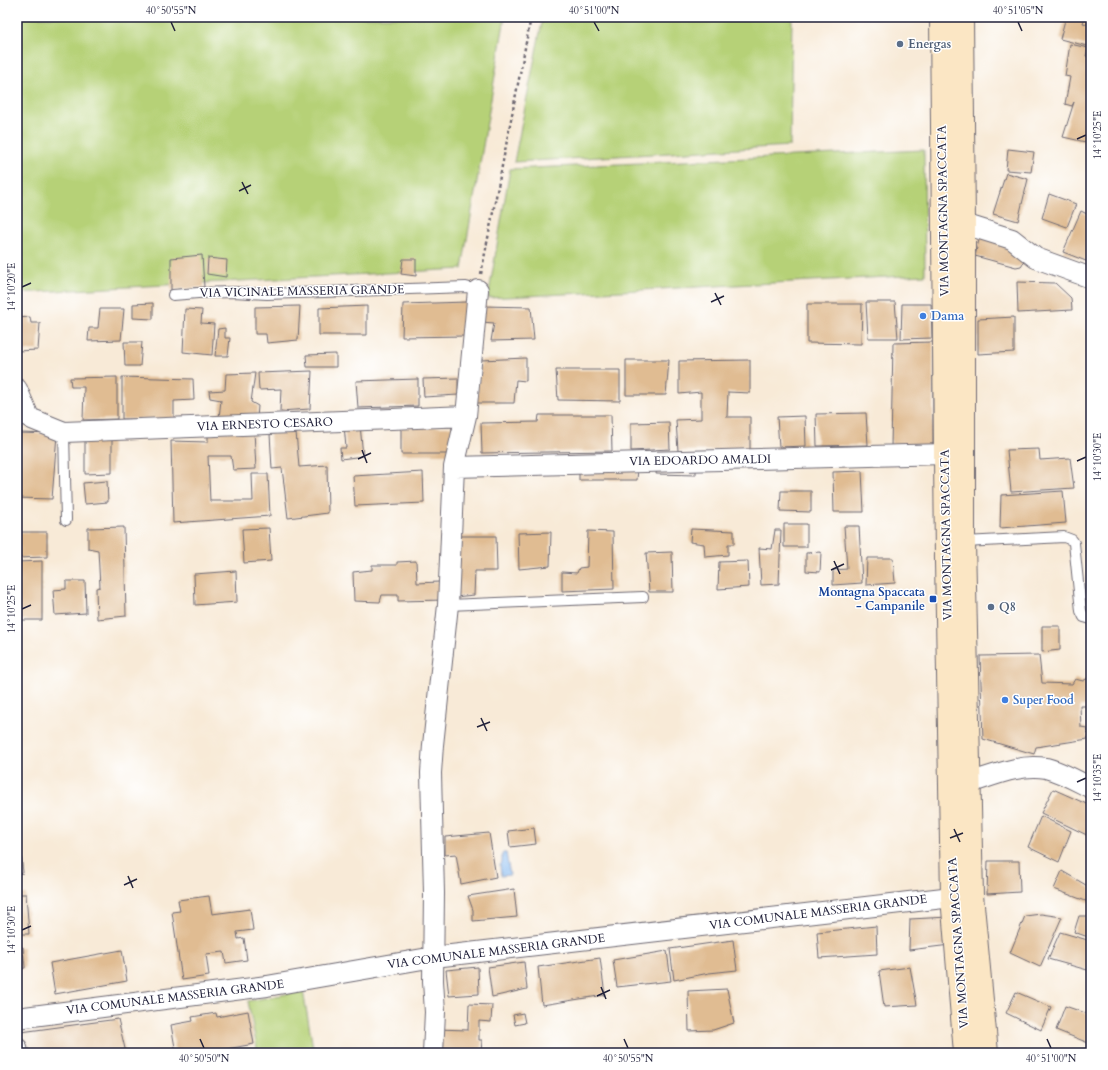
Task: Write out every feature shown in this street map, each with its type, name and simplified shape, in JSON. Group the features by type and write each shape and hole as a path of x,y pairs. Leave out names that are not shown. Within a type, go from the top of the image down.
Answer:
{"main road":[{"name":"VIA MONTAGNA SPACCATA","path":"941,17 945,454 952,897 965,1053"},
{"name":"VIA MONTAGNA SPACCATA","path":"962,17 964,224 964,542 969,783 972,895 987,1053"}],"street":[{"path":"964,224 1012,239 1036,258 1091,278"},
{"path":"433,1053 435,1012 433,980 432,745 448,605 454,467 466,416 478,290"},
{"name":"VIA ERNESTO CESARO","path":"17,389 32,419 64,432 466,416"},
{"name":"VIA EDOARDO AMALDI","path":"454,467 945,454"},
{"path":"969,783 1006,772 1030,767 1045,768 1059,772 1091,788"},
{"name":"VIA COMUNALE MASSERIA GRANDE","path":"17,1018 267,986 434,956 952,897"},
{"path":"17,1048 18,1053"}],"lane":[{"name":"VIA VICINALE MASSERIA GRANDE","path":"173,295 234,292 267,294 466,287 478,290"},
{"path":"64,432 66,520"},
{"name":"VIA MONTAGNA SPACCATA","path":"964,542 1064,537 1072,540 1074,543 1080,611 1084,617 1091,619"},
{"path":"448,605 643,597"}],"path":[{"path":"478,290 530,17"}],"green space":[{"path":"17,17 505,17 462,269 17,293"},
{"path":"543,17 792,17 790,146 514,162"},
{"path":"924,150 925,275 488,298 510,169"},
{"path":"303,991 314,1053 258,1053 248,1001"}],"water":[{"path":"502,853 506,853 510,875 501,876 500,865 502,863"}],"building":[{"path":"1054,17 1085,17 1083,23 1091,25 1091,32 1087,46 1060,39 1065,20"},
{"path":"1070,44 1088,48 1086,56 1091,57 1091,73 1088,82 1091,83 1090,143 1063,137 1074,102 1072,106 1065,104 1070,77 1065,76"},
{"path":"1008,149 1034,152 1031,172 1006,170"},
{"path":"1006,173 1028,179 1018,221 993,214"},
{"path":"1049,194 1076,204 1067,227 1042,218"},
{"path":"1081,211 1091,216 1091,263 1063,252"},
{"path":"980,236 1009,245 1026,259 1021,266 1016,267 975,256"},
{"path":"202,255 204,287 171,290 171,258"},
{"path":"208,258 227,260 226,277 207,274"},
{"path":"403,259 416,259 416,276 401,274"},
{"path":"1017,282 1055,283 1071,298 1072,310 1018,313"},
{"path":"467,302 465,336 402,337 403,304"},
{"path":"866,302 895,302 898,338 868,338"},
{"path":"153,303 153,319 133,318 133,304"},
{"path":"807,304 862,304 861,344 807,343"},
{"path":"902,304 931,304 932,338 901,339"},
{"path":"300,306 298,340 267,343 266,334 255,334 255,307"},
{"path":"367,306 367,335 319,335 319,308"},
{"path":"482,306 531,307 534,340 491,341 494,323 482,322"},
{"path":"100,309 124,309 121,340 88,341 89,328 98,328"},
{"path":"185,309 202,310 201,323 214,324 212,355 183,352"},
{"path":"30,317 31,323 40,323 38,350 17,351 17,318"},
{"path":"1014,317 1014,352 978,354 978,319"},
{"path":"225,328 225,338 230,338 228,356 215,356 218,329"},
{"path":"124,342 142,342 140,366 125,366"},
{"path":"933,342 933,446 891,448 893,343"},
{"path":"336,354 336,367 307,367 306,355"},
{"path":"526,358 526,381 516,380 514,403 476,403 481,360"},
{"path":"626,360 669,360 666,395 626,395"},
{"path":"750,360 750,393 728,392 727,417 750,417 750,450 678,451 676,420 701,419 701,392 679,394 679,361"},
{"path":"556,370 620,370 620,401 558,400"},
{"path":"312,371 310,409 280,411 281,389 259,390 258,373"},
{"path":"255,373 251,402 258,406 257,418 219,418 221,400 210,398 209,391 225,390 226,374"},
{"path":"117,377 117,419 83,420 84,387 71,387 70,378"},
{"path":"122,377 193,379 194,400 174,401 174,419 122,419"},
{"path":"458,378 458,395 424,397 423,379"},
{"path":"418,379 418,406 358,408 356,381"},
{"path":"866,413 868,445 817,446 816,414"},
{"path":"539,415 611,415 612,451 482,453 481,423 538,422"},
{"path":"805,416 806,446 779,447 777,417"},
{"path":"669,422 670,449 631,451 631,423"},
{"path":"344,425 360,425 363,456 341,459 340,448 346,448"},
{"path":"401,427 452,427 450,454 401,454"},
{"path":"254,431 256,469 233,470 231,456 208,456 210,501 253,501 252,474 268,474 270,516 173,523 171,441 208,442 208,432"},
{"path":"296,432 299,467 327,465 328,513 288,518 282,468 272,469 270,434"},
{"path":"19,433 57,434 52,499 17,498"},
{"path":"112,438 112,473 85,474 85,439"},
{"path":"1039,449 1040,460 1070,458 1074,488 1011,492 1007,450"},
{"path":"696,466 696,475 656,474 657,467"},
{"path":"638,469 637,480 579,480 579,470"},
{"path":"862,471 864,512 834,512 833,472"},
{"path":"423,472 424,503 355,506 353,476"},
{"path":"107,481 108,502 85,504 83,483"},
{"path":"781,491 811,491 811,512 780,511"},
{"path":"1063,491 1066,523 1000,528 1001,495"},
{"path":"784,524 807,524 807,547 784,547"},
{"path":"844,526 859,526 862,583 833,585 833,570 847,569"},
{"path":"124,527 126,616 97,619 96,588 100,587 98,550 88,548 88,528"},
{"path":"269,528 271,561 244,563 242,529"},
{"path":"691,529 734,531 734,544 728,544 728,555 705,557 704,544 690,542"},
{"path":"775,530 781,530 779,584 761,585 759,548 772,549"},
{"path":"588,531 613,532 614,589 562,591 562,572 577,573 579,568 587,567"},
{"path":"17,532 47,532 47,557 17,558"},
{"path":"551,532 550,566 519,569 518,533"},
{"path":"458,536 496,536 497,571 475,571 474,595 455,597"},
{"path":"672,552 673,592 649,592 646,553"},
{"path":"821,552 820,572 806,571 806,553"},
{"path":"867,558 893,558 895,583 866,585"},
{"path":"42,561 42,620 17,620 17,562"},
{"path":"416,561 417,583 439,582 445,600 398,601 398,595 382,595 380,602 354,601 353,572 372,570 372,565 397,565 397,562"},
{"path":"748,561 749,587 718,589 719,562"},
{"path":"236,571 237,602 195,605 194,574"},
{"path":"66,581 85,581 86,613 55,615 53,590 66,589"},
{"path":"1042,626 1060,626 1060,650 1042,652"},
{"path":"1039,655 1042,683 1072,684 1075,679 1083,681 1091,677 1091,706 1080,706 1081,727 1087,728 1088,739 1036,747 1034,754 983,739 980,656"},
{"path":"1053,789 1091,806 1091,837 1041,813"},
{"path":"1041,816 1071,831 1059,862 1028,847"},
{"path":"534,828 536,844 510,847 508,831"},
{"path":"17,833 19,833 23,873 17,874"},
{"path":"489,833 496,877 461,884 456,854 445,855 445,837"},
{"path":"988,861 1019,861 1020,892 987,894"},
{"path":"1062,871 1091,888 1091,903 1054,889"},
{"path":"514,889 517,917 473,921 473,910 468,896"},
{"path":"17,894 26,894 29,934 17,934"},
{"path":"209,896 212,914 250,909 253,930 237,932 238,939 244,938 247,960 226,963 224,952 206,954 209,976 182,980 172,912 180,911 178,900"},
{"path":"1041,914 1062,917 1040,967 1010,953 1025,916"},
{"path":"1079,916 1091,916 1091,938 1074,932"},
{"path":"949,917 950,945 909,950 910,919"},
{"path":"876,926 877,954 819,958 817,932"},
{"path":"1060,932 1091,941 1091,971 1048,959"},
{"path":"733,940 737,970 709,973 674,980 670,949"},
{"path":"23,947 25,968 17,969 17,948"},
{"path":"122,950 127,981 55,994 50,963"},
{"path":"667,951 671,981 617,987 613,960"},
{"path":"600,958 605,995 542,1005 538,967"},
{"path":"524,962 527,989 492,997 488,967"},
{"path":"478,967 479,994 449,996 446,970"},
{"path":"910,967 917,1005 884,1007 879,971"},
{"path":"727,989 734,1023 713,1030 689,1031 688,991"},
{"path":"1016,992 1051,1007 1041,1030 1006,1013"},
{"path":"469,1004 492,1005 491,1022 479,1021 479,1040 482,1040 481,1053 435,1053 436,1029 468,1030"},
{"path":"1065,1006 1091,1015 1088,1023 1091,1024 1091,1044 1056,1030"},
{"path":"248,1011 254,1044 221,1050 222,1053 176,1053 171,1025 193,1021 192,1017 216,1013 217,1017"},
{"path":"523,1013 525,1023 515,1025 513,1015"},
{"path":"118,1019 126,1053 24,1053 21,1032"}],"place":[{"name":"Energas","path":"900,44"},
{"name":"Dama","path":"923,316"},
{"name":"Montagna Spaccata - Campanile","path":"933,599"},
{"name":"Q8","path":"991,607"},
{"name":"Super Food","path":"1005,700"}]}
